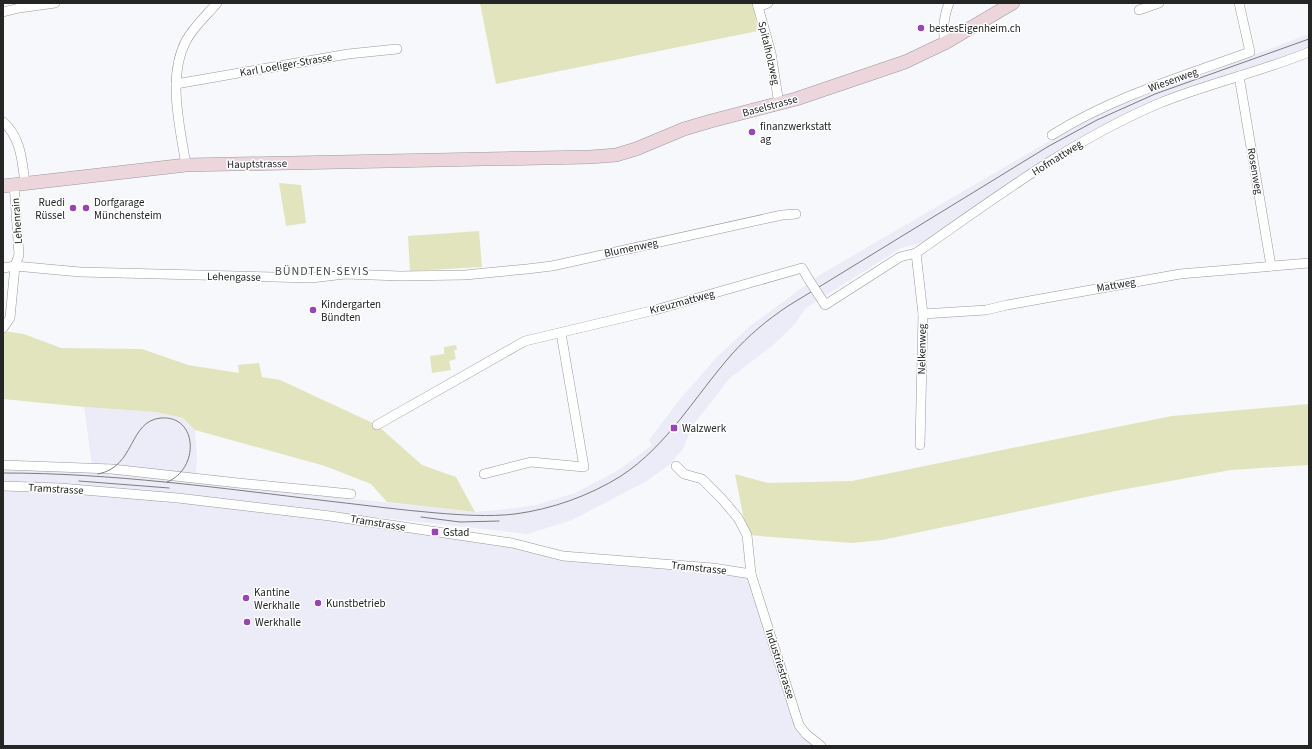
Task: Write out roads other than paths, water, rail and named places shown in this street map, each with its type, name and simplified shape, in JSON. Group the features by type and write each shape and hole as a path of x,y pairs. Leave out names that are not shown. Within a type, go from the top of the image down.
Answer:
{"main road":[{"name":"Baselstrasse","path":"512,158 590,157 616,155 636,149 684,129 779,104 905,62 945,43 1014,3"},
{"name":"Hauptstrasse","path":"14,184 186,165 512,158"}],"street":[{"path":"3,12 19,8 55,3"},
{"path":"757,5 768,3"},
{"path":"945,43 943,36 944,19 949,3"},
{"path":"1139,10 1159,3"},
{"name":"Wiesenweg","path":"1052,136 1069,125 1120,100 1173,79 1250,52 1240,3"},
{"path":"186,165 180,132 176,84 178,60 186,40 213,5"},
{"name":"Spitalholzweg","path":"757,5 773,66 779,104"},
{"name":"Karl Loeliger-Strasse","path":"176,84 348,54 397,50"},
{"name":"Hofmattweg","path":"802,268 824,302 900,257 916,253 1030,174 1076,146 1159,104 1309,52"},
{"name":"Rosenweg","path":"1239,76 1271,266"},
{"name":"Lehenrain","path":"3,122 8,126 19,145 14,184 19,255 15,266 10,318 3,328"},
{"name":"Blumenweg","path":"465,275 552,266 782,215 796,214"},
{"name":"Nelkenweg","path":"916,253 923,314 920,445"},
{"name":"Mattweg","path":"923,314 986,310 1180,274 1309,263"},
{"name":"Lehengasse","path":"3,268 15,266 80,272 311,278 345,274 400,276 465,275"},
{"name":"Kreuzmattweg","path":"377,425 525,341 655,310 802,268"},
{"path":"484,474 531,462 584,467 561,333"},
{"name":"Tramstrasse","path":"3,465 112,469 351,494"},
{"name":"Industriestrasse","path":"676,466 684,474 702,478 738,518 747,535 751,574 799,725 806,734 821,746"},
{"name":"Tramstrasse","path":"3,486 60,488 178,498 330,516 512,543 563,556 714,568 751,574"}],"tram line":[{"path":"3,473 125,478 466,515 515,514 543,509 570,501 609,483 638,464 667,435 738,347 758,328 788,306 1049,146 1097,120 1155,94 1309,39"},
{"path":"98,474 110,470 119,463 137,435 150,421 161,418 173,419 182,425 188,434 190,444 189,455 185,466 178,475 167,482"},
{"path":"79,481 169,488"},
{"path":"421,517 460,522 499,521"}],"place":[{"name":"bestesEigenheim.ch","path":"921,28"},
{"name":"finanzwerkstatt ag","path":"752,132"},
{"name":"Ruedi Rüssel","path":"73,208"},
{"name":"Dorfgarage Münchensteim","path":"86,208"},
{"name":"Kindergarten Bündten","path":"313,310"},
{"name":"Walzwerk","path":"674,428"},
{"name":"Gstad","path":"435,532"},
{"name":"Kantine Werkhalle","path":"246,598"},
{"name":"Kunstbetrieb","path":"318,603"},
{"name":"Werkhalle","path":"247,622"}],"district":[{"name":"BÜNDTEN-SEYIS","path":"322,271"}]}
